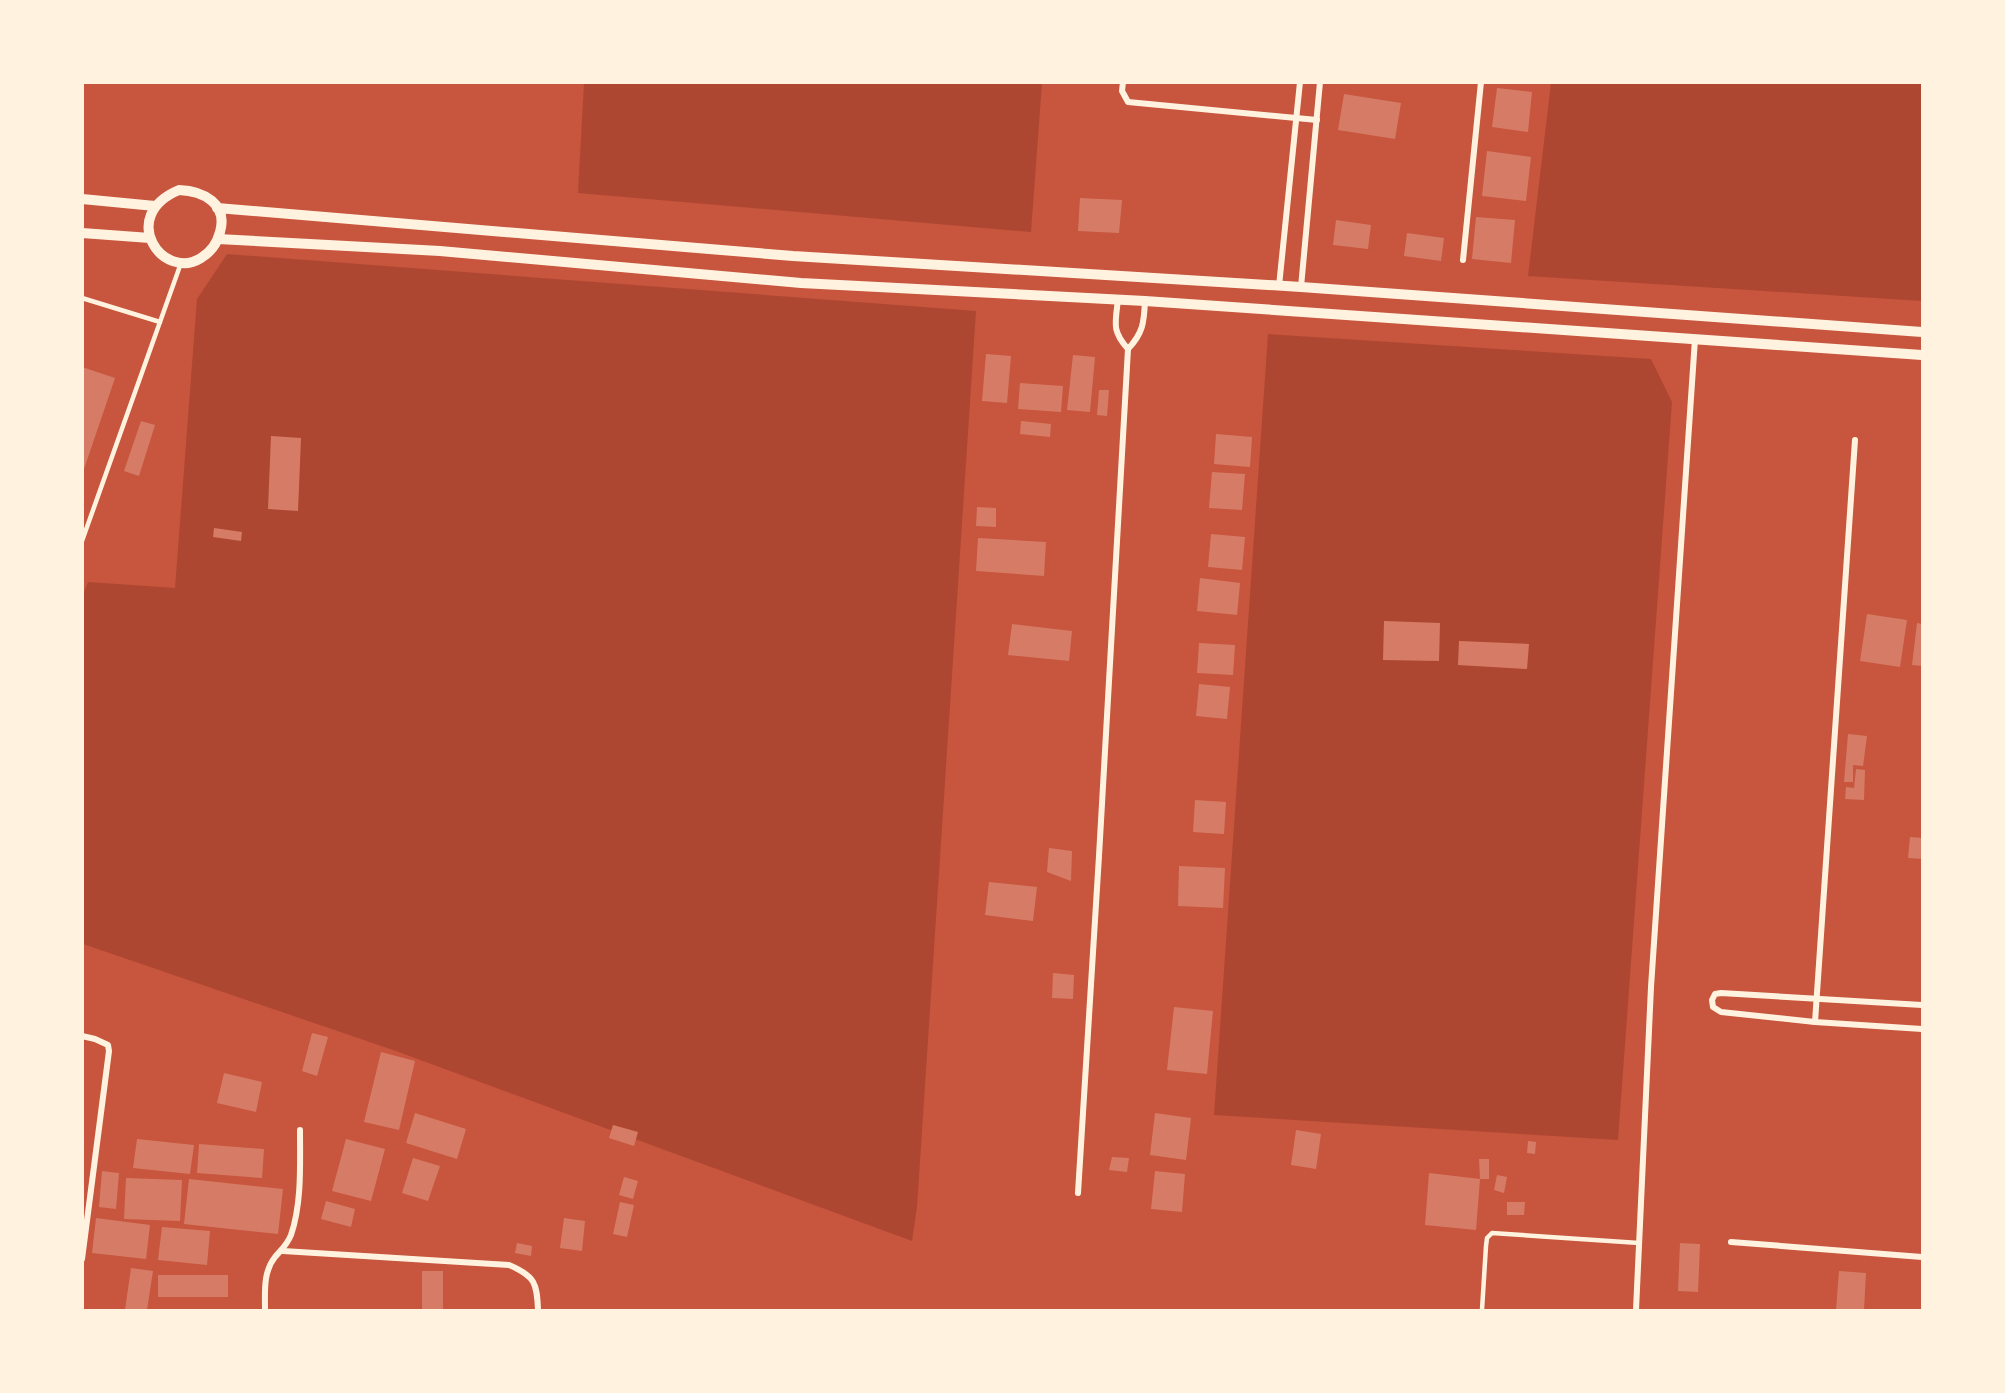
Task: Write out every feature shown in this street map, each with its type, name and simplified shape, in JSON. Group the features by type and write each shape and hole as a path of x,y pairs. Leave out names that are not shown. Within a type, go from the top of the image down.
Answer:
{"street":[{"path":"1123,82 1122,91 1128,102 1317,120"},
{"path":"1279,286 1300,82"},
{"path":"1301,287 1320,82"},
{"path":"1463,260 1481,82"},
{"path":"179,190 194,191 207,197 217,208 222,219 218,239 210,252 196,261 181,263 167,259 157,250 150,238 151,214 155,206 166,196 179,190"},
{"path":"82,199 155,206"},
{"path":"217,208 794,256 1301,287 1923,332"},
{"path":"82,232 150,238"},
{"path":"218,239 440,251 801,283 1118,300 1923,355"},
{"path":"1118,300 1116,323 1118,338 1128,349"},
{"path":"1078,1193 1128,349 1138,338 1144,323 1146,302"},
{"path":"1636,1311 1651,987 1695,338"},
{"path":"1815,1022 1855,440"},
{"path":"1923,1005 1721,993 1715,994 1712,1000 1713,1007 1721,1012 1815,1022 1923,1029"},
{"path":"82,1036 108,1045 82,1259"},
{"path":"265,1311 267,1270 291,1236 299,1192 300,1130"},
{"path":"1731,1242 1923,1257"},
{"path":"282,1251 509,1265 526,1273 535,1284 538,1311"}],"lane":[{"path":"82,541 181,263"},
{"path":"82,298 160,322"},
{"path":"1482,1311 1486,1246 1492,1233 1639,1243"}],"shaded area":[{"path":"584,83 1042,83 1031,232 578,193"},
{"path":"1551,83 1922,83 1922,301 1528,276"},
{"path":"227,254 976,311 917,1207 912,1241 396,1051 83,944 82,597 88,582 175,588 197,299"},
{"path":"1268,334 1651,359 1672,402 1618,1140 1214,1115"}],"building":[{"path":"1497,88 1532,92 1528,132 1492,127"},
{"path":"1344,94 1401,103 1395,139 1338,130"},
{"path":"1487,151 1531,157 1526,201 1482,196"},
{"path":"1080,198 1122,200 1119,233 1078,231"},
{"path":"1476,217 1515,220 1511,263 1472,259"},
{"path":"1336,220 1371,225 1368,249 1333,245"},
{"path":"1407,233 1444,238 1441,261 1404,256"},
{"path":"986,354 1011,356 1007,403 982,401"},
{"path":"1073,355 1095,357 1090,412 1067,410"},
{"path":"82,367 115,378 83,472 82,472"},
{"path":"1020,383 1063,386 1061,412 1018,409"},
{"path":"1099,390 1109,390 1107,416 1097,415"},
{"path":"141,421 155,425 139,476 124,471"},
{"path":"1021,421 1051,424 1050,437 1020,434"},
{"path":"1216,434 1252,437 1250,467 1214,464"},
{"path":"271,436 301,438 298,511 268,509"},
{"path":"1212,472 1245,474 1242,510 1209,508"},
{"path":"977,507 996,508 996,527 976,526"},
{"path":"214,528 242,532 241,541 213,537"},
{"path":"1211,534 1245,537 1242,570 1208,567"},
{"path":"978,538 1046,542 1044,576 976,571"},
{"path":"1200,578 1240,583 1237,615 1197,611"},
{"path":"1867,614 1907,620 1900,667 1860,661"},
{"path":"1384,621 1440,623 1439,661 1383,660"},
{"path":"1917,623 1922,624 1922,666 1912,665"},
{"path":"1012,624 1072,631 1069,661 1008,655"},
{"path":"1459,641 1529,644 1527,669 1458,665"},
{"path":"1199,643 1235,645 1233,675 1197,673"},
{"path":"1199,684 1230,687 1227,719 1196,716"},
{"path":"1848,734 1867,736 1863,766 1853,765 1853,782 1844,782"},
{"path":"1856,769 1865,770 1864,800 1845,799 1846,787 1854,788"},
{"path":"1195,800 1226,802 1224,834 1193,832"},
{"path":"1910,837 1922,838 1922,859 1908,858"},
{"path":"1049,848 1072,851 1071,881 1047,872"},
{"path":"1179,866 1225,868 1223,908 1178,906"},
{"path":"989,882 1037,887 1033,921 985,915"},
{"path":"1053,973 1074,975 1073,999 1052,998"},
{"path":"1174,1007 1213,1011 1207,1074 1167,1070"},
{"path":"312,1033 328,1037 317,1076 302,1071"},
{"path":"381,1052 415,1061 399,1130 364,1122"},
{"path":"224,1073 262,1082 256,1112 217,1103"},
{"path":"415,1113 466,1129 457,1159 406,1143"},
{"path":"1155,1113 1191,1118 1186,1160 1150,1155"},
{"path":"613,1125 638,1132 634,1146 609,1138"},
{"path":"1296,1130 1321,1134 1316,1169 1291,1165"},
{"path":"137,1139 194,1145 190,1174 133,1168"},
{"path":"346,1139 385,1149 371,1201 332,1191"},
{"path":"1528,1141 1536,1142 1535,1154 1527,1153"},
{"path":"199,1144 264,1149 262,1178 197,1173"},
{"path":"1112,1157 1129,1158 1127,1172 1109,1170"},
{"path":"413,1158 440,1166 428,1201 402,1193"},
{"path":"1479,1159 1489,1159 1489,1179 1480,1179"},
{"path":"102,1171 119,1173 116,1209 99,1207"},
{"path":"1155,1171 1185,1174 1182,1212 1151,1209"},
{"path":"1429,1173 1480,1179 1476,1230 1425,1225"},
{"path":"1497,1175 1507,1177 1504,1193 1494,1190"},
{"path":"624,1177 638,1181 633,1199 619,1195"},
{"path":"126,1178 182,1180 180,1221 124,1219"},
{"path":"189,1179 283,1189 278,1234 184,1224"},
{"path":"326,1201 355,1209 351,1227 321,1219"},
{"path":"620,1202 634,1205 627,1237 613,1234"},
{"path":"1507,1202 1525,1202 1524,1215 1507,1215"},
{"path":"96,1218 150,1225 146,1259 92,1253"},
{"path":"564,1218 585,1221 582,1251 560,1248"},
{"path":"162,1227 210,1231 207,1265 158,1260"},
{"path":"517,1243 532,1246 531,1256 515,1253"},
{"path":"1680,1243 1700,1244 1698,1292 1678,1291"},
{"path":"131,1268 153,1271 147,1310 125,1310"},
{"path":"422,1271 443,1271 443,1310 422,1310"},
{"path":"1839,1271 1866,1273 1864,1310 1836,1310"},
{"path":"158,1275 228,1275 228,1297 158,1297"}]}
